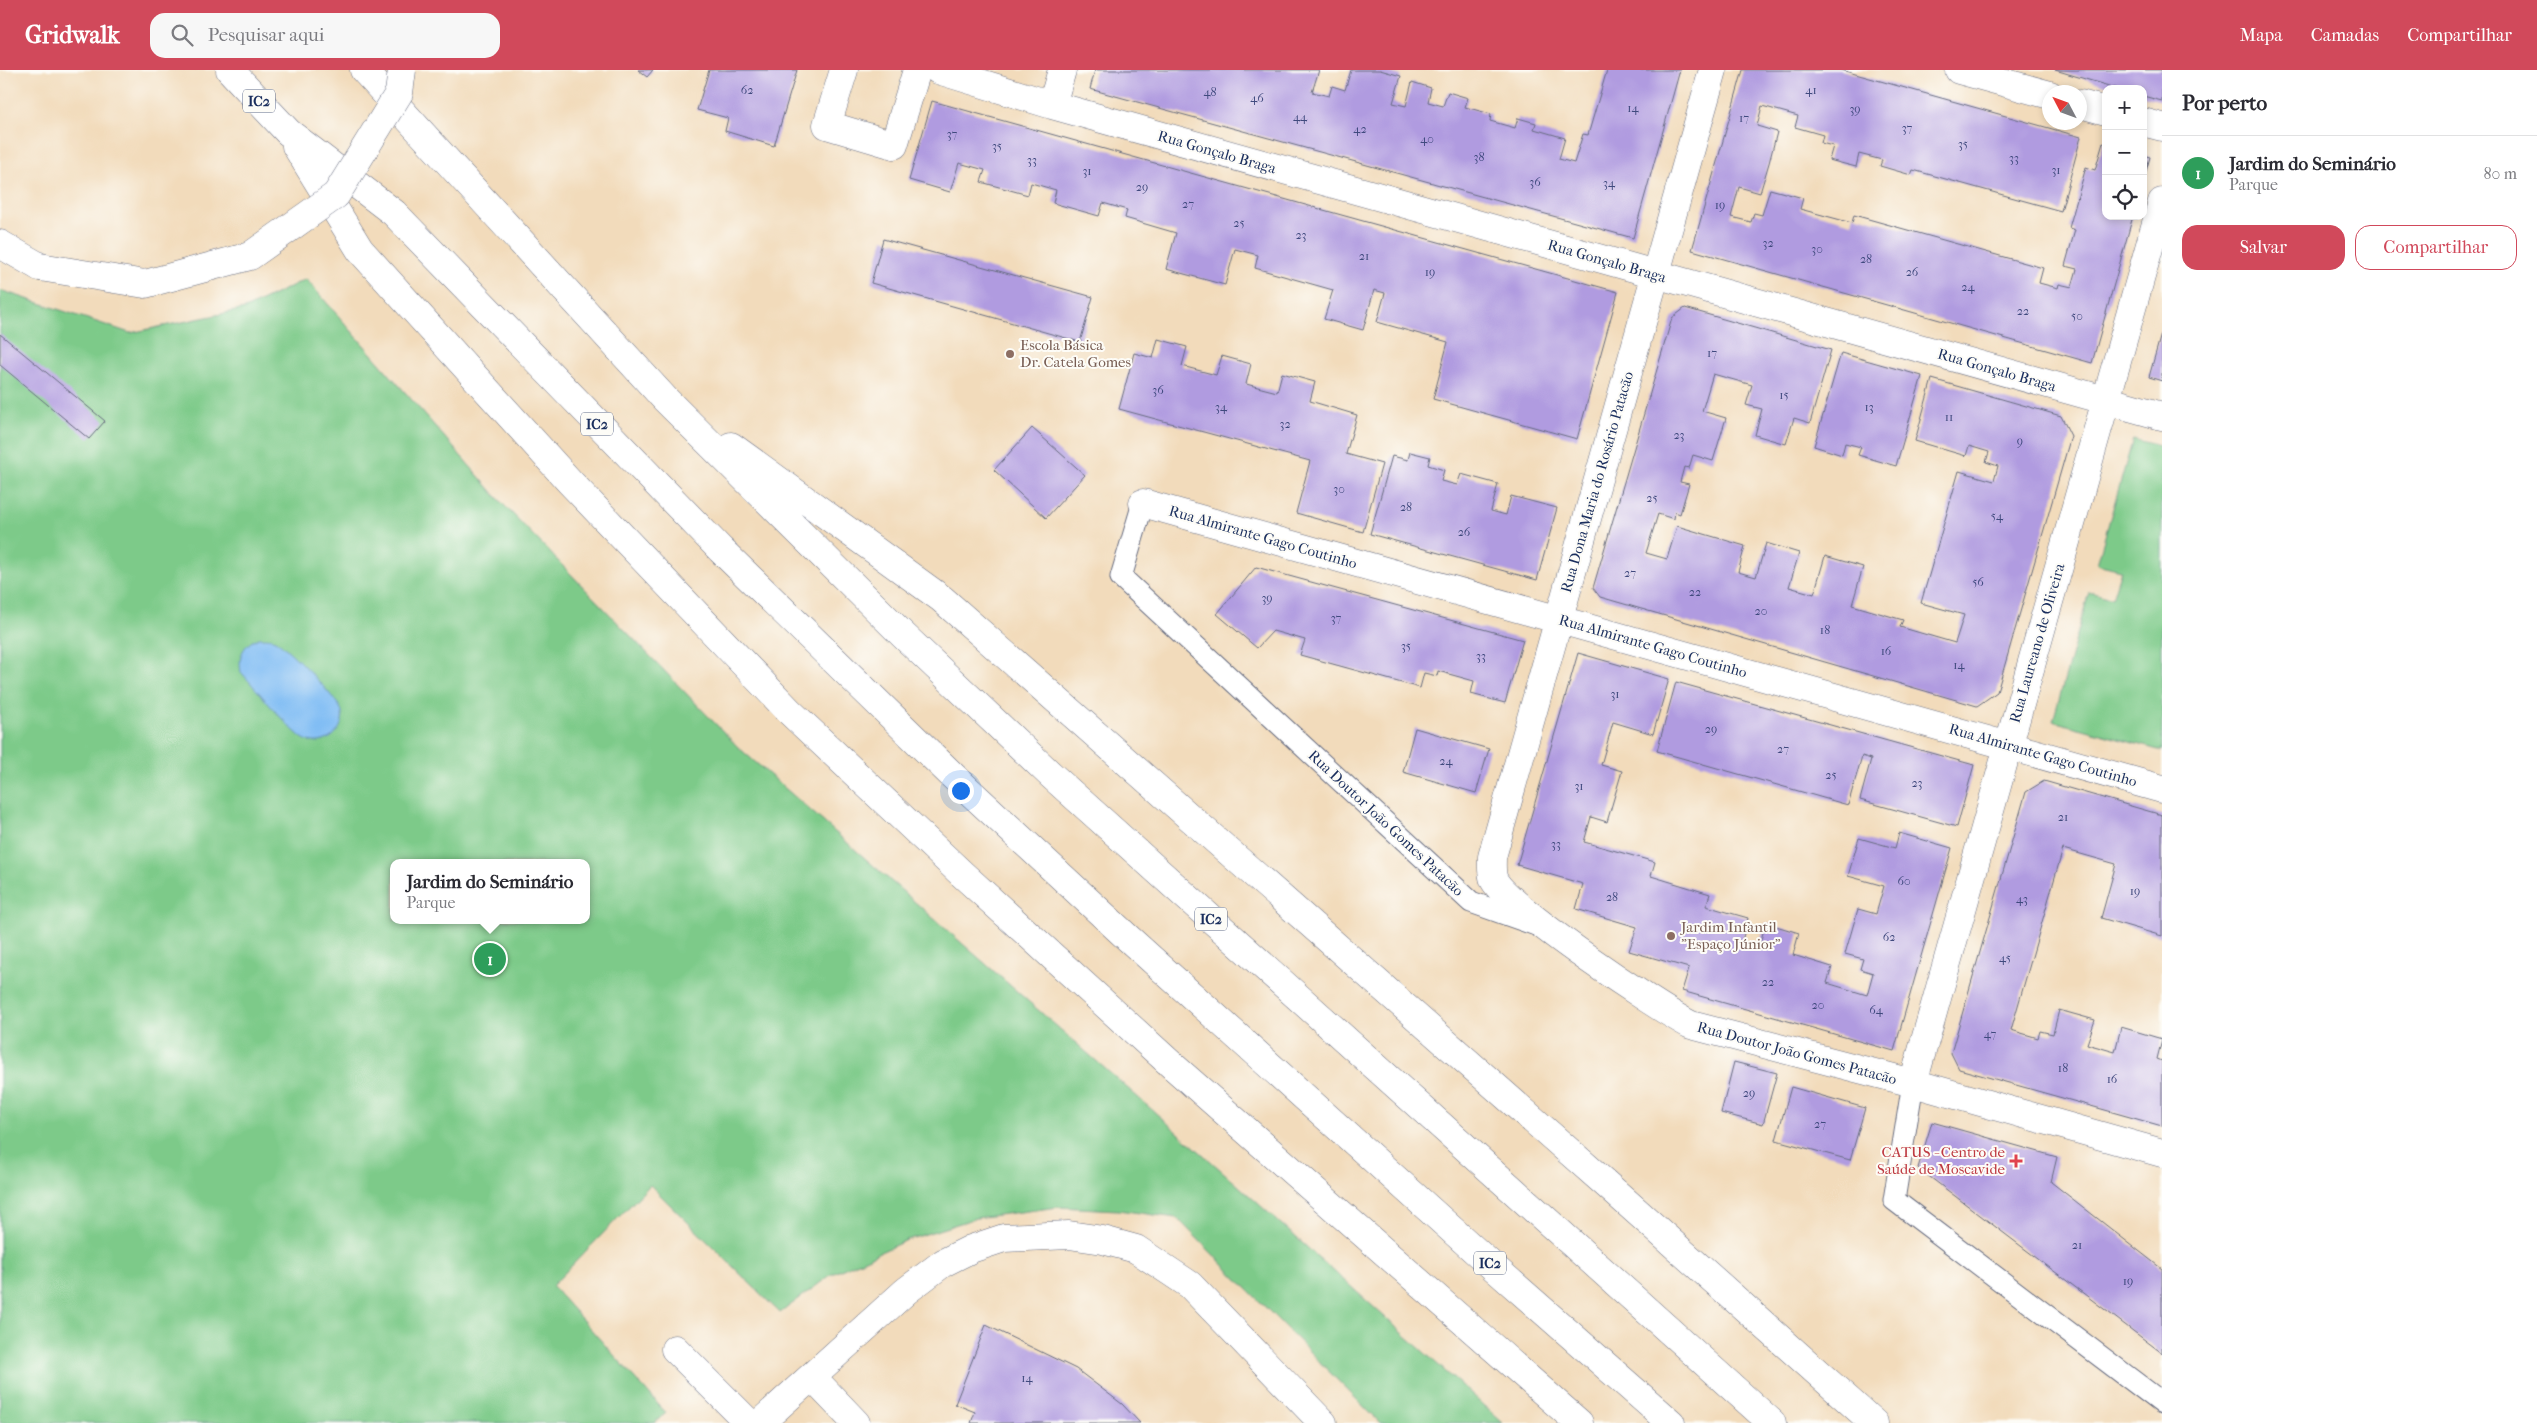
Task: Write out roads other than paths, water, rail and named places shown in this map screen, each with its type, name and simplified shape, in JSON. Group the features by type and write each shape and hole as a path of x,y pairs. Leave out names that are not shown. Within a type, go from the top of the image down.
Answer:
{"main road":[{"name":"IC2","path":"230,70 288,132 394,213 721,550 953,776 1150,958 1483,1258 1672,1423"},
{"name":"IC2","path":"364,70 665,399 803,538 1051,775 1772,1423"},
{"path":"0,244 40,267 145,284 250,256 336,195 399,93 402,70"},
{"path":"844,70 827,125 894,145 917,70"},
{"name":"Rua Gonçalo Braga","path":"938,70 1052,105 2162,416"},
{"path":"1052,105 1062,70"},
{"name":"Rua Dona Maria do Rosário Patacão","path":"1550,930 1499,887 1494,879 1492,857 1713,70"},
{"path":"1959,70 2042,94"},
{"path":"2087,106 2102,110"},
{"path":"2147,123 2162,127"},
{"path":"288,132 360,250 570,482 789,710 961,873 1174,1068 1579,1423"},
{"name":"Rua Laureano de Oliveira","path":"1913,1083 2162,202"},
{"path":"665,399 942,598 1874,1423"},
{"name":"Rua Almirante Gago Coutinho","path":"1143,503 2162,789"},
{"name":"Rua Doutor João Gomes Patacão","path":"1550,930 1658,1007 1691,1025 1913,1083 2162,1153"},
{"path":"760,1423 906,1291 943,1264 971,1249 1004,1238 1069,1235 1103,1240 1136,1249 1183,1280 1323,1423"},
{"path":"676,1349 749,1423"},
{"path":"812,1377 856,1423"}],"lane":[{"name":"Rua Doutor João Gomes Patacão","path":"1143,503 1121,577 1471,902 1550,930"},
{"path":"1913,1083 1894,1200 2162,1403"}],"water":[{"path":"259,638 273,639 281,644 333,697 342,712 342,720 336,733 330,738 316,742 308,741 301,737 277,714 241,672 240,661 245,647"}],"place":[{"name":"Escola Básica Dr. Catela Gomes","path":"1010,354"},
{"name":"Jardim Infantil \"Espaço Júnior\"","path":"1671,936"},
{"name":"Jardim do Seminário","path":"490,959"},
{"name":"CATUS - Centro de Saúde de Moscavide","path":"2016,1161"}]}
